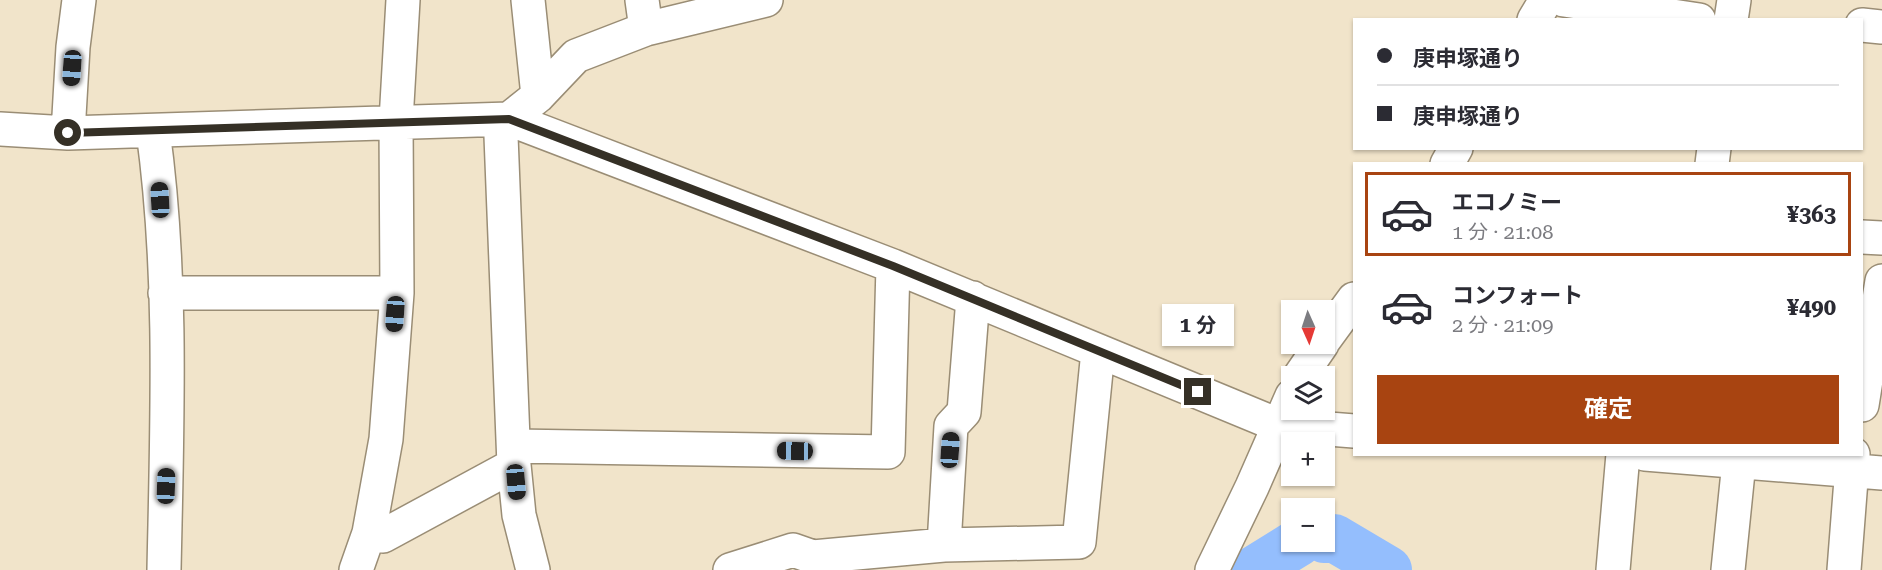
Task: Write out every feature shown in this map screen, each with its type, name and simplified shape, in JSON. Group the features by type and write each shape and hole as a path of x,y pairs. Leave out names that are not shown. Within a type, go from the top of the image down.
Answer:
{"street":[{"path":"68,133 73,47 79,0"},
{"path":"356,570 369,533 386,439 397,293 396,121 404,0"},
{"path":"528,0 538,96"},
{"path":"533,570 519,515 501,136 509,119 538,96 576,56 644,15 766,0"},
{"path":"1535,18 1546,0"},
{"path":"1564,0 1686,18"},
{"path":"1731,18 1734,0"},
{"path":"1856,18 1858,0"},
{"path":"1863,25 1882,27"},
{"path":"0,129 68,133 509,119 893,266 1098,351 1281,409"},
{"path":"153,131 159,176 165,293 168,417 164,570"},
{"path":"1863,237 1882,238"},
{"path":"369,533 383,536 515,455 888,452 893,266"},
{"path":"1863,399 1882,280"},
{"path":"165,293 397,293"},
{"path":"944,545 951,426 964,412 973,298"},
{"path":"1335,325 1353,300"},
{"path":"730,570 793,550 814,564 944,545 1079,543 1098,351"},
{"path":"1212,570 1252,487 1281,419"},
{"path":"1318,420 1353,431"},
{"path":"1613,570 1623,456"},
{"path":"1672,456 1739,462 1862,466 1844,570"},
{"path":"1728,570 1739,462"}],"waterway":[{"path":"1335,539 1388,570"},
{"path":"1254,570 1283,552"}],"route":[{"path":"68,133 509,119 893,266 1198,392"}]}
